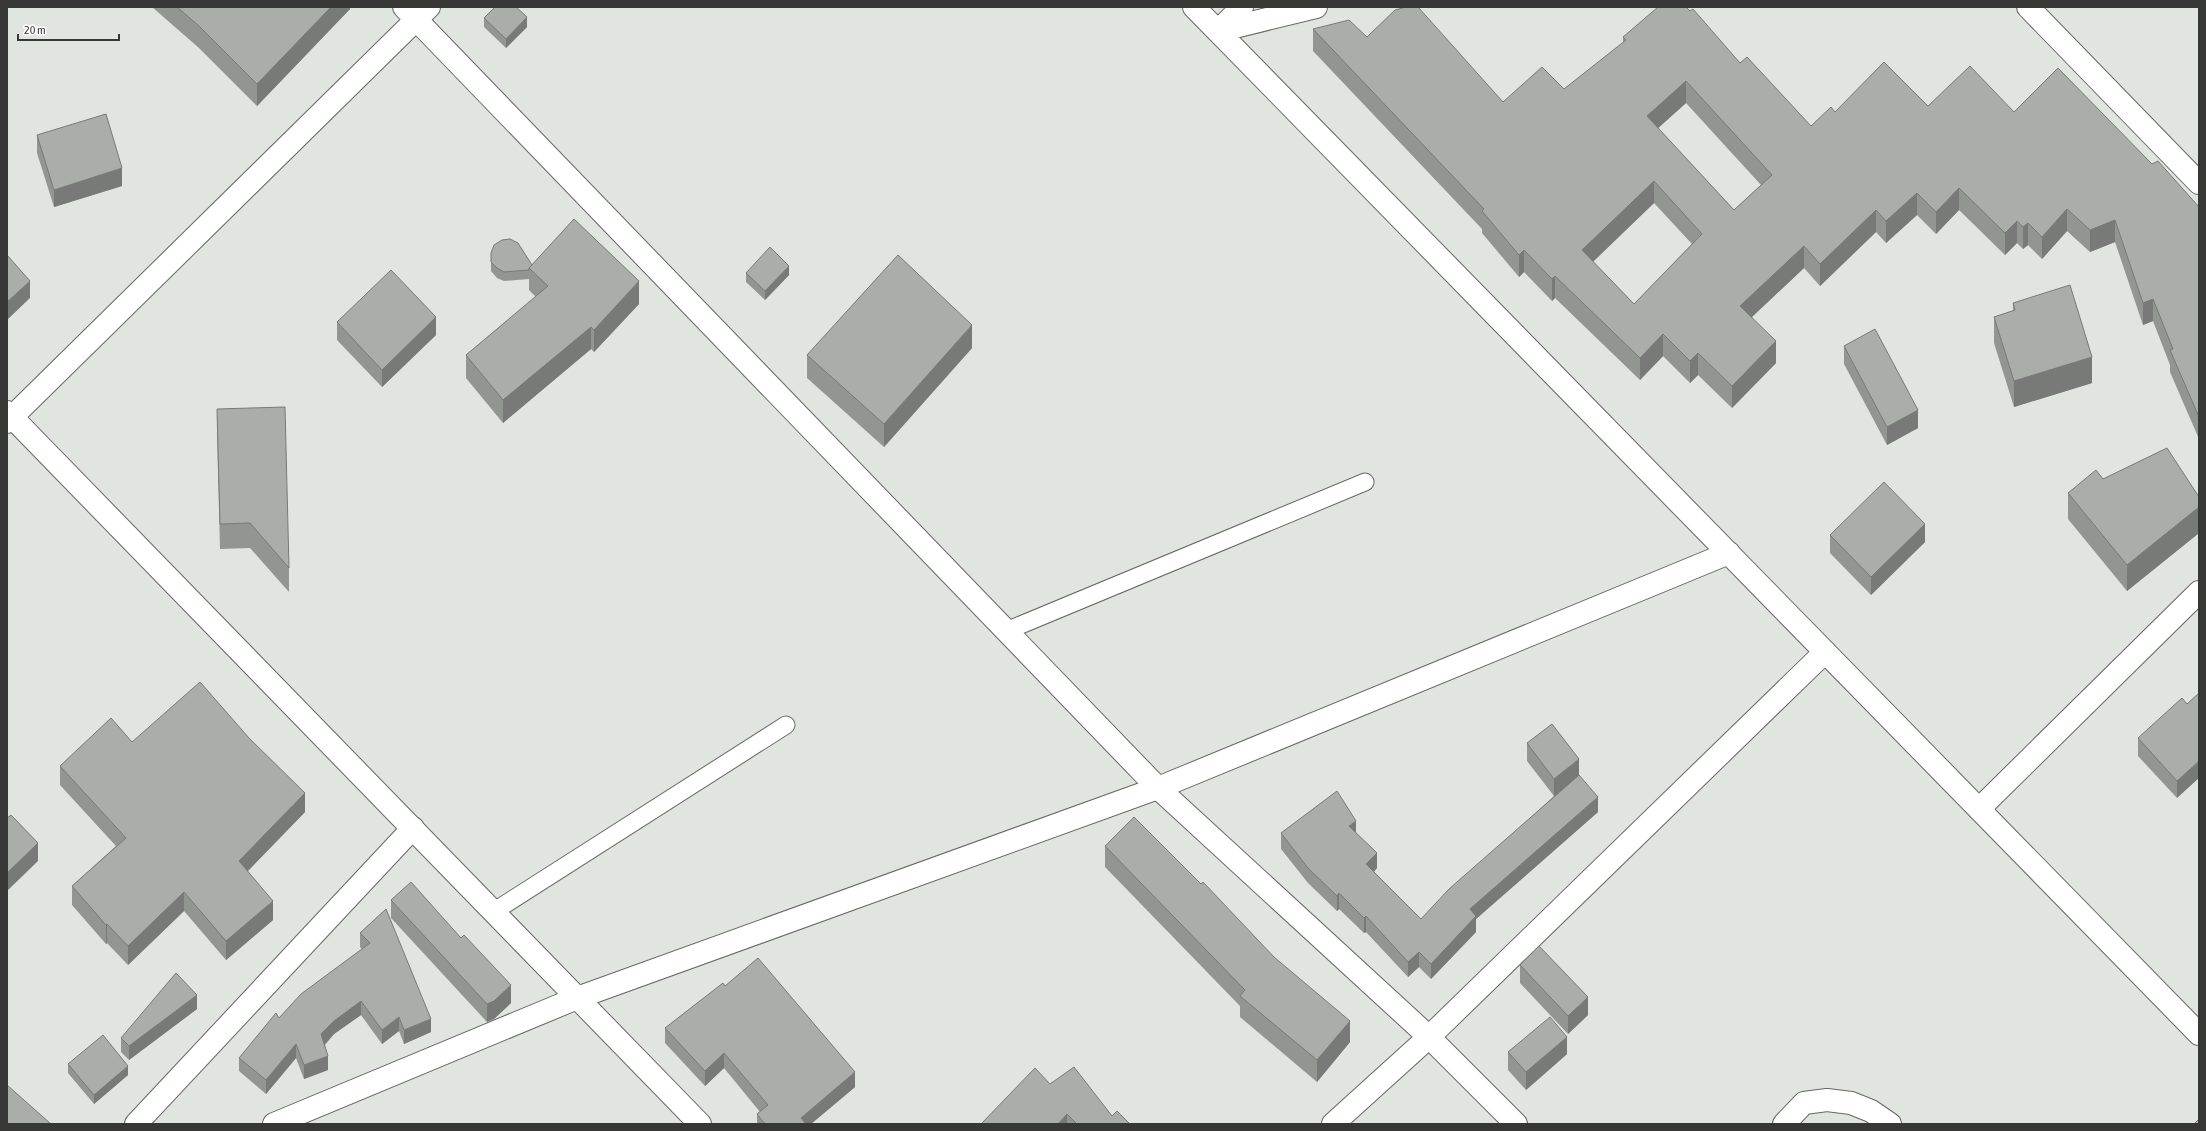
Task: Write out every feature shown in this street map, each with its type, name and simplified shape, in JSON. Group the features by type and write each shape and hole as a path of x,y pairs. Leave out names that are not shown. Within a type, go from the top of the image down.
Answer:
{"street":[{"path":"1194,7 2199,1034"},
{"path":"1218,31 1242,7"},
{"path":"1218,31 1316,7"},
{"path":"2028,7 2199,183"},
{"path":"700,1124 413,828 9,417 417,11 1006,631 1158,788 1429,1037 1516,1124"},
{"path":"274,1124 577,998 1158,788 1729,553"},
{"path":"1979,809 2199,592"},
{"path":"1333,1124 1429,1037 1825,652"},
{"path":"136,1124 413,828"},
{"path":"1784,1124 1804,1103 1828,1100 1858,1105 1871,1111 1890,1124"}],"lane":[{"path":"1006,631 1365,482"},
{"path":"493,912 786,725"}],"building":[{"path":"177,7 331,7 257,84 199,26"},
{"path":"495,7 516,7 527,17 506,39 484,18"},
{"path":"1406,7 1418,7 1503,102 1542,67 1564,89 1626,40 1623,37 1658,7 1686,7 1690,11 1693,9 1740,63 1747,57 1811,126 1831,107 1835,112 1884,62 1928,106 1970,66 2014,112 2058,68 2152,164 2158,161 2199,207 2199,417 2170,350 2173,349 2153,299 2143,303 2115,220 2090,230 2067,209 2042,237 2028,223 2023,227 2017,221 2005,233 1959,188 1936,212 1917,193 1886,221 1876,210 1820,264 1804,246 1740,306 1776,341 1732,386 1698,353 1690,361 1663,334 1640,358 1555,276 1552,279 1524,250 1519,255 1482,211 1484,209 1313,29 1349,20 1367,37 1395,10","holes":["1686,81 1772,175 1734,210 1647,116","1654,181 1702,234 1634,304 1582,250"]},
{"path":"106,114 122,168 54,190 37,135"},
{"path":"574,219 639,281 594,330 591,327 503,400 466,355 548,286 529,268"},
{"path":"510,239 518,243 532,265 529,270 504,272 491,262 491,253 494,245 502,240"},
{"path":"770,247 789,266 765,291 746,273"},
{"path":"7,255 30,281 7,302"},
{"path":"898,255 972,325 884,424 807,355"},
{"path":"391,270 436,317 382,370 337,322"},
{"path":"2070,285 2092,357 2014,381 1994,317 2015,310 2013,303"},
{"path":"1875,329 1918,410 1887,427 1844,346"},
{"path":"285,407 289,568 250,523 220,524 217,409"},
{"path":"2167,448 2199,497 2199,507 2127,565 2068,493 2096,470 2103,479"},
{"path":"1884,482 1925,524 1871,577 1830,535"},
{"path":"200,682 249,738 305,793 239,861 273,901 226,941 184,892 128,946 107,924 106,925 72,886 126,838 60,766 111,718 132,742"},
{"path":"2199,693 2199,761 2177,781 2138,738 2182,698 2187,704"},
{"path":"1552,724 1579,759 1554,779 1527,743"},
{"path":"1579,775 1598,797 1470,909 1476,916 1431,964 1419,952 1408,962 1366,916 1364,918 1339,893 1337,896 1308,868 1281,833 1337,791 1356,821 1349,826 1377,853 1366,864 1421,919 1449,889"},
{"path":"11,815 38,843 7,873 7,818"},
{"path":"1134,817 1201,884 1203,882 1274,957 1350,1021 1317,1060 1240,996 1245,990 1105,846"},
{"path":"411,882 461,938 464,935 511,985 494,1001 487,1004 391,900"},
{"path":"386,909 431,1019 404,1030 399,1017 382,1030 361,1001 334,1021 321,1034 328,1056 304,1065 296,1044 266,1080 239,1058 276,1013 279,1018 301,994 370,943 360,933"},
{"path":"1539,946 1588,997 1568,1016 1520,965"},
{"path":"758,958 855,1072 801,1118 806,1124 765,1124 757,1114 768,1105 724,1053 705,1071 665,1028 723,983 725,986"},
{"path":"176,973 197,995 129,1046 121,1038"},
{"path":"1550,1017 1567,1037 1526,1072 1508,1052"},
{"path":"103,1035 128,1066 94,1095 68,1064"},
{"path":"1074,1067 1112,1116 1117,1111 1130,1124 1077,1124 1067,1114 1058,1124 981,1124 1035,1068 1050,1084"},
{"path":"7,1085 51,1124 7,1124"},
{"path":"2199,1119 2199,1124 2194,1124"}]}
